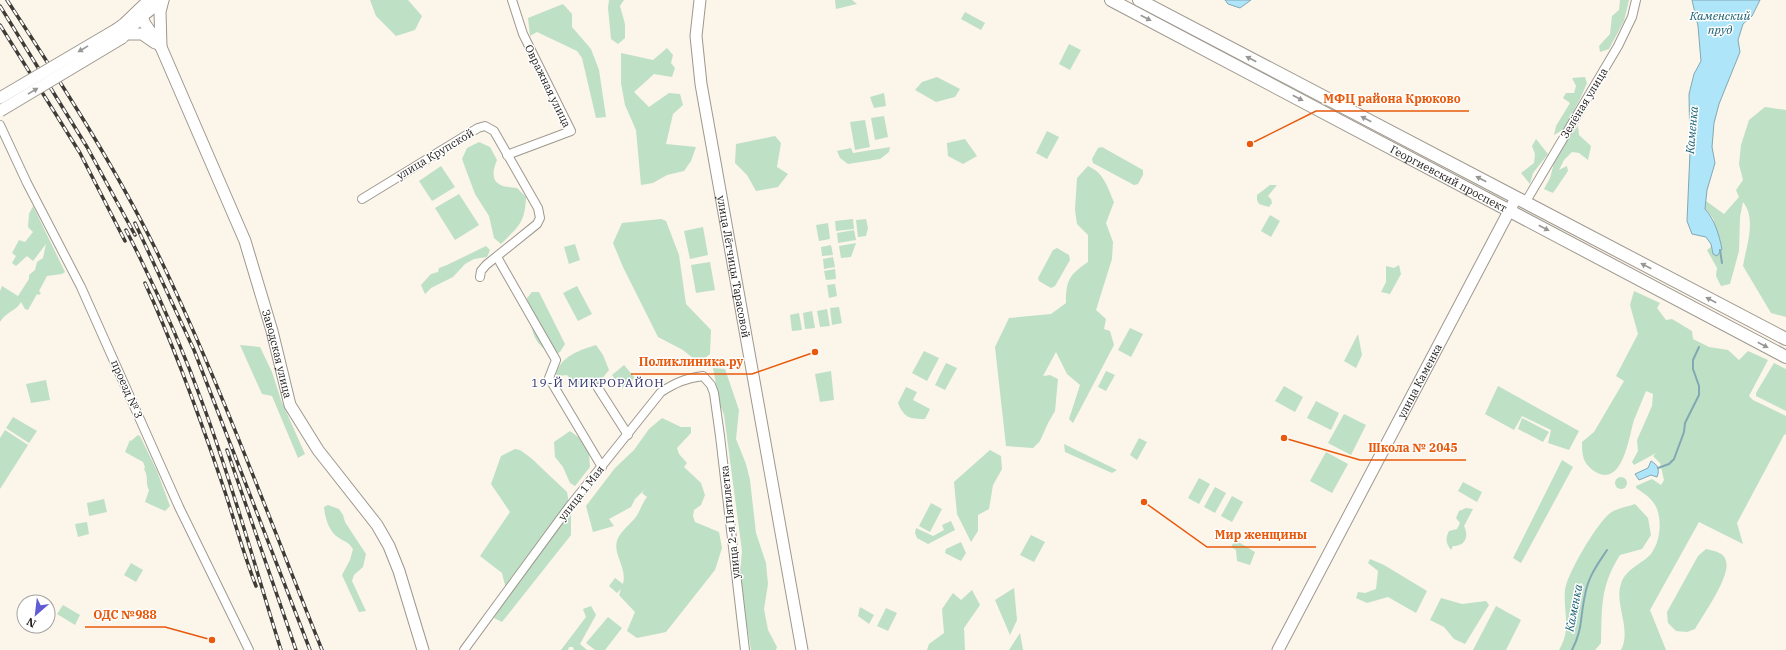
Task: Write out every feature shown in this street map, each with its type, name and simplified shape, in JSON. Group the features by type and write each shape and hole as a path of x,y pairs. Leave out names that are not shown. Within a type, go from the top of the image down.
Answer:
{"main road":[{"path":"140,13 149,0"},
{"path":"0,111 122,34 124,24 163,0"},
{"path":"161,47 160,12 163,0"},
{"name":"улица Лётчицы Тарасовой","path":"700,0 696,36 701,84 802,650"},
{"name":"Георгиевский проспект","path":"1111,0 1786,357"},
{"name":"Георгиевский проспект","path":"1140,0 1786,339"},
{"path":"140,13 161,47"},
{"path":"0,98 122,34 142,34 161,47"},
{"name":"Заводская улица","path":"161,47 244,241 272,331 290,405 318,450 377,525 399,571 422,648"},
{"name":"улица Каменка","path":"1278,650 1509,210 1520,200"}],"street":[{"name":"Овражная улица","path":"507,155 571,131 523,34 512,0"},
{"name":"Зелёная улица","path":"1520,200 1618,46 1632,17 1636,0"},
{"path":"1274,86 1274,78 1281,74"},
{"name":"улица Крупской","path":"362,199 478,128 486,126 494,131 538,208 540,218 537,224 481,271 480,277"},
{"name":"проезд № 3","path":"1,128 27,183 81,287 179,507 249,650"},
{"path":"1411,158 1418,153 1417,146"},
{"path":"1598,257 1598,249 1606,245"},
{"path":"497,257 556,360 549,378 602,467"},
{"name":"улица 1 Мая","path":"464,650 565,513 661,392 673,384 688,378 703,376 711,385 714,393"},
{"path":"598,388 628,435"},
{"name":"улица 2-я Пятилетка","path":"714,393 727,491 744,650"}],"green space":[{"path":"370,0 408,0 422,16 415,30 396,36 376,16"},
{"path":"609,0 624,0 620,6 625,24 625,38 618,44 611,39 608,8"},
{"path":"835,0 852,0 857,4 836,9"},
{"path":"1620,0 1629,0 1624,21 1609,49 1600,52 1599,46 1610,34 1612,16 1619,10"},
{"path":"563,4 572,14 572,27 591,49 599,70 606,117 596,118 582,58 577,51 537,32 530,36 528,18"},
{"path":"965,12 985,23 981,30 961,19"},
{"path":"1069,44 1081,50 1070,70 1059,64"},
{"path":"667,48 673,55 671,63 675,68 672,77 654,74 634,92 649,107 669,93 680,94 683,105 673,114 666,144 696,147 691,161 684,171 667,175 653,183 641,185 636,130 625,105 621,83 621,53 653,60"},
{"path":"937,77 960,89 955,97 936,102 915,90 922,82"},
{"path":"1585,77 1587,83 1564,129 1554,135 1556,126 1570,103 1563,98 1566,93 1574,93 1576,86 1572,78"},
{"path":"884,93 886,106 874,108 870,97"},
{"path":"1765,107 1786,110 1786,317 1771,313 1743,266 1750,225 1747,209 1743,202 1740,217 1739,251 1730,284 1721,286 1716,276 1717,268 1707,250 1711,247 1713,254 1717,256 1722,249 1713,218 1705,209 1706,201 1724,214 1739,197 1736,190 1743,180 1739,164 1741,145 1749,120"},
{"path":"884,116 888,137 875,140 871,118"},
{"path":"865,120 870,147 855,150 850,122"},
{"path":"1578,126 1579,135 1591,146 1588,160 1579,153 1572,152 1564,160 1559,170 1567,166 1568,171 1553,193 1544,189 1550,178 1554,163 1568,139"},
{"path":"1047,131 1059,137 1047,159 1036,153"},
{"path":"775,136 781,143 777,167 788,174 778,187 756,191 747,175 735,163 736,144"},
{"path":"965,139 977,156 963,164 948,156 947,143"},
{"path":"1536,139 1548,154 1533,173 1530,184 1521,173 1534,163 1535,154 1532,146"},
{"path":"479,142 490,147 497,160 494,167 494,178 496,182 504,186 517,188 526,197 524,213 520,224 501,244 494,238 489,216 475,194 462,159 467,148"},
{"path":"890,147 889,152 880,159 848,164 840,158 837,151 851,148 853,153"},
{"path":"1102,147 1143,170 1143,175 1138,184 1134,185 1093,163 1092,159 1098,148"},
{"path":"441,166 455,187 432,201 419,181"},
{"path":"1088,166 1098,172 1101,176 1107,185 1114,202 1106,223 1113,242 1112,259 1096,310 1106,319 1104,329 1110,331 1114,345 1073,423 1069,419 1080,385 1067,374 1056,352 1043,376 1050,375 1058,379 1055,411 1040,441 1033,448 1006,446 995,347 1009,318 1051,314 1066,303 1068,283 1070,279 1088,262 1088,235 1077,224 1075,210 1077,178"},
{"path":"1270,185 1277,185 1268,196 1272,203 1269,207 1259,204 1257,195"},
{"path":"459,194 479,225 455,240 435,208"},
{"path":"33,206 65,272 62,274 47,276 39,291 41,293 39,295 37,294 28,310 25,309 21,302 0,322 0,291 2,286 18,296 29,279 29,275 35,270 37,262 43,258 46,244 33,261 27,256 16,266 12,263 16,256 12,253 19,240 25,242 33,232 28,227 29,214"},
{"path":"1270,215 1280,221 1271,237 1261,231"},
{"path":"661,219 666,221 679,255 686,304 711,330 710,354 699,363 683,350 658,337 623,267 613,243 622,223"},
{"path":"853,219 854,229 836,231 835,221"},
{"path":"866,219 868,228 866,236 858,237 856,220"},
{"path":"828,223 830,239 819,241 816,225"},
{"path":"703,227 708,255 690,259 684,231"},
{"path":"854,230 856,240 838,243 837,233"},
{"path":"856,243 851,257 841,258 839,246"},
{"path":"575,244 580,260 569,264 564,247"},
{"path":"831,245 833,255 822,256 821,247"},
{"path":"486,246 490,250 487,257 474,259 465,264 453,277 431,288 425,294 421,285 431,274 438,272 439,268"},
{"path":"1057,248 1069,255 1070,260 1055,286 1051,288 1039,281 1038,278 1053,250"},
{"path":"833,257 835,267 824,269 823,259"},
{"path":"710,262 715,290 696,293 691,265"},
{"path":"1399,265 1401,274 1390,294 1381,292 1386,282 1386,266 1394,268"},
{"path":"835,269 836,279 826,280 824,271"},
{"path":"835,284 837,296 829,298 827,285"},
{"path":"577,286 592,314 578,321 563,293"},
{"path":"1634,291 1660,303 1657,308 1666,320 1672,319 1692,331 1693,339 1709,347 1728,350 1739,360 1748,351 1768,360 1749,396 1753,400 1786,416 1786,434 1784,435 1737,523 1743,544 1699,522 1650,610 1666,650 1621,650 1625,634 1619,592 1621,584 1626,574 1651,554 1658,538 1660,526 1659,514 1656,506 1648,497 1636,488 1636,486 1652,479 1661,485 1664,480 1660,463 1653,456 1656,453 1634,465 1632,462 1638,451 1637,440 1652,406 1653,394 1646,391 1634,420 1623,458 1618,467 1612,473 1604,475 1594,471 1585,462 1582,451 1582,442 1594,432 1624,381 1616,376 1638,334 1630,305"},
{"path":"532,292 539,292 565,344 560,352 555,355 540,345 533,331 527,298"},
{"path":"839,307 842,323 832,325 830,308"},
{"path":"827,309 830,326 820,327 817,311"},
{"path":"812,311 815,328 805,329 803,313"},
{"path":"799,313 802,330 792,331 790,315"},
{"path":"1130,328 1143,334 1131,357 1118,350"},
{"path":"1358,334 1362,355 1356,368 1344,361"},
{"path":"240,345 260,347 272,372 281,400 305,454 298,458 272,396 262,394"},
{"path":"596,345 603,355 609,370 596,386 579,385 573,382 567,375 558,376 556,374 558,368 567,358 584,349"},
{"path":"924,351 939,358 927,381 912,373"},
{"path":"946,363 957,368 945,390 935,385"},
{"path":"1774,363 1786,369 1786,411 1756,396 1756,393"},
{"path":"624,365 635,378 622,388 612,375"},
{"path":"713,368 725,369 739,410 736,439 746,464 750,480 756,533 766,563 768,584 764,609 768,630 777,647 776,650 751,650 742,588 742,551 724,415 720,404"},
{"path":"831,371 834,400 820,402 815,374"},
{"path":"1106,371 1115,375 1106,391 1098,387"},
{"path":"46,380 50,400 31,403 26,384"},
{"path":"1284,386 1303,397 1295,412 1275,401"},
{"path":"1498,386 1579,431 1569,450 1548,443 1551,430 1522,416 1514,430 1485,414"},
{"path":"906,387 917,392 913,400 930,409 925,419 908,417 900,408 898,403"},
{"path":"1316,401 1339,413 1331,430 1307,418"},
{"path":"1344,414 1366,425 1351,455 1328,443"},
{"path":"13,417 37,431 29,443 6,428"},
{"path":"662,418 681,427 691,427 691,433 677,448 679,454 687,463 684,467 701,483 705,495 701,505 694,510 693,516 695,522 719,532 722,548 715,570 666,632 637,638 627,631 635,612 619,595 621,589 617,593 609,586 615,578 623,584 623,572 616,546 617,541 637,516 647,497 642,493 646,488 635,499 631,507 609,519 614,526 593,532 586,506 615,468 634,450 649,429"},
{"path":"1522,418 1549,432 1543,442 1518,429"},
{"path":"5,430 28,445 0,489 0,438"},
{"path":"570,431 584,442 588,449 590,460 590,467 575,486 570,483 563,467 555,457 554,442"},
{"path":"138,435 140,436 157,471 170,506 165,511 145,502 149,490 143,462 125,452 130,440 131,441"},
{"path":"1139,438 1147,442 1137,460 1130,455"},
{"path":"1064,444 1117,470 1112,473 1065,452"},
{"path":"515,449 520,450 531,458 567,492 571,515 571,535 502,622 494,618 504,602 506,589 502,573 480,556 510,512 491,484 501,456"},
{"path":"990,450 1001,456 1002,469 993,485 989,509 978,515 978,531 971,542 957,514 954,482"},
{"path":"1326,452 1348,464 1332,493 1310,481"},
{"path":"1562,460 1573,467 1521,563 1513,558"},
{"path":"1621,477 1625,479 1627,483 1625,487 1621,489 1617,487 1615,483 1617,479"},
{"path":"1199,478 1210,484 1199,504 1188,498"},
{"path":"1463,482 1482,492 1477,502 1458,491"},
{"path":"1215,487 1226,493 1215,513 1204,507"},
{"path":"1232,496 1243,502 1232,522 1221,516"},
{"path":"104,499 107,512 89,516 87,503"},
{"path":"931,503 942,509 930,532 919,526"},
{"path":"1635,504 1648,518 1651,535 1642,549 1620,555 1613,566 1605,587 1603,598 1601,643 1595,650 1559,650 1563,642 1566,627 1565,590 1576,562 1597,528 1611,512"},
{"path":"328,505 339,509 345,522 366,554 363,567 354,575 352,581 366,611 359,612 342,575 350,560 353,549 348,543 341,540 330,528 325,516 324,507"},
{"path":"1466,508 1473,509 1464,526 1466,533 1465,540 1457,546 1453,546 1451,550 1447,541 1449,531 1457,529 1460,523 1456,518 1459,511"},
{"path":"951,521 955,530 928,544 917,538 915,533 916,528 933,536 944,530 942,525"},
{"path":"87,522 89,534 78,537 75,524"},
{"path":"1031,535 1045,542 1034,562 1020,555"},
{"path":"1235,540 1255,552 1250,565 1237,561 1236,550 1231,547"},
{"path":"961,542 966,553 961,561 945,553 946,549"},
{"path":"1706,549 1718,552 1725,558 1726,568 1724,576 1715,595 1695,629 1687,632 1676,631 1668,623 1667,612 1698,556"},
{"path":"1370,559 1384,565 1427,591 1416,613 1388,597 1367,603 1356,598 1358,592 1365,593 1376,589 1378,571 1368,563"},
{"path":"131,563 143,570 136,582 124,575"},
{"path":"1014,588 1017,620 1010,635 995,600"},
{"path":"972,590 980,605 964,628 965,650 927,650 929,644 944,633 942,609 953,593 961,600"},
{"path":"1441,598 1462,604 1486,601 1489,605 1465,644 1454,639 1444,627 1430,620"},
{"path":"63,605 80,615 75,625 57,614"},
{"path":"591,606 596,615 580,644 587,650 574,650 573,647 569,647 568,650 561,650 586,617 583,609"},
{"path":"1496,606 1521,620 1506,650 1473,650"},
{"path":"860,607 874,615 869,624 858,616"},
{"path":"886,608 897,613 888,631 877,626"},
{"path":"608,617 622,628 605,650 595,650 586,643"},
{"path":"1020,633 1023,650 1009,650"}],"water":[{"path":"1225,0 1251,0 1240,8 1228,4"},
{"name":"Каменский пруд","path":"1692,0 1760,0 1752,16 1743,24 1738,40 1740,52 1719,104 1714,123 1712,147 1715,163 1707,190 1705,209 1714,223 1722,249 1717,256 1713,254 1711,244 1706,237 1692,234 1687,221 1690,152 1689,94 1694,74 1701,61 1698,26"},
{"path":"1651,461 1658,468 1657,477 1651,475 1639,480 1635,474 1648,468"}],"waterway":[{"name":"Каменка","path":"1720,250 1722,263"},
{"name":"Каменка","path":"1658,468 1669,464 1674,459 1684,432 1685,423 1699,395 1699,386 1693,369 1693,360 1699,347"},
{"name":"Каменка","path":"1572,650 1576,643 1580,629 1583,603 1588,582 1593,571 1607,550"}],"railway":[{"path":"7,0 104,154 156,250 222,398 322,650"},
{"path":"0,6 87,147 135,235"},
{"path":"0,25 80,153 125,241"},
{"path":"135,223 194,350 310,650"},
{"path":"126,230 148,274 188,364 205,410 216,440 281,650"},
{"path":"145,283 195,407 256,586"},
{"path":"227,450 296,650"}],"place":[{"name":"МФЦ района Крюково","path":"1250,144"},
{"name":"Поликлиника.ру","path":"815,352"},
{"name":"Школа № 2045","path":"1284,438"},
{"name":"Мир женщины","path":"1144,502"},
{"name":"ОДС №988","path":"212,640"}],"district":[{"name":"19-Й МИКРОРАЙОН","path":"598,383"}]}
